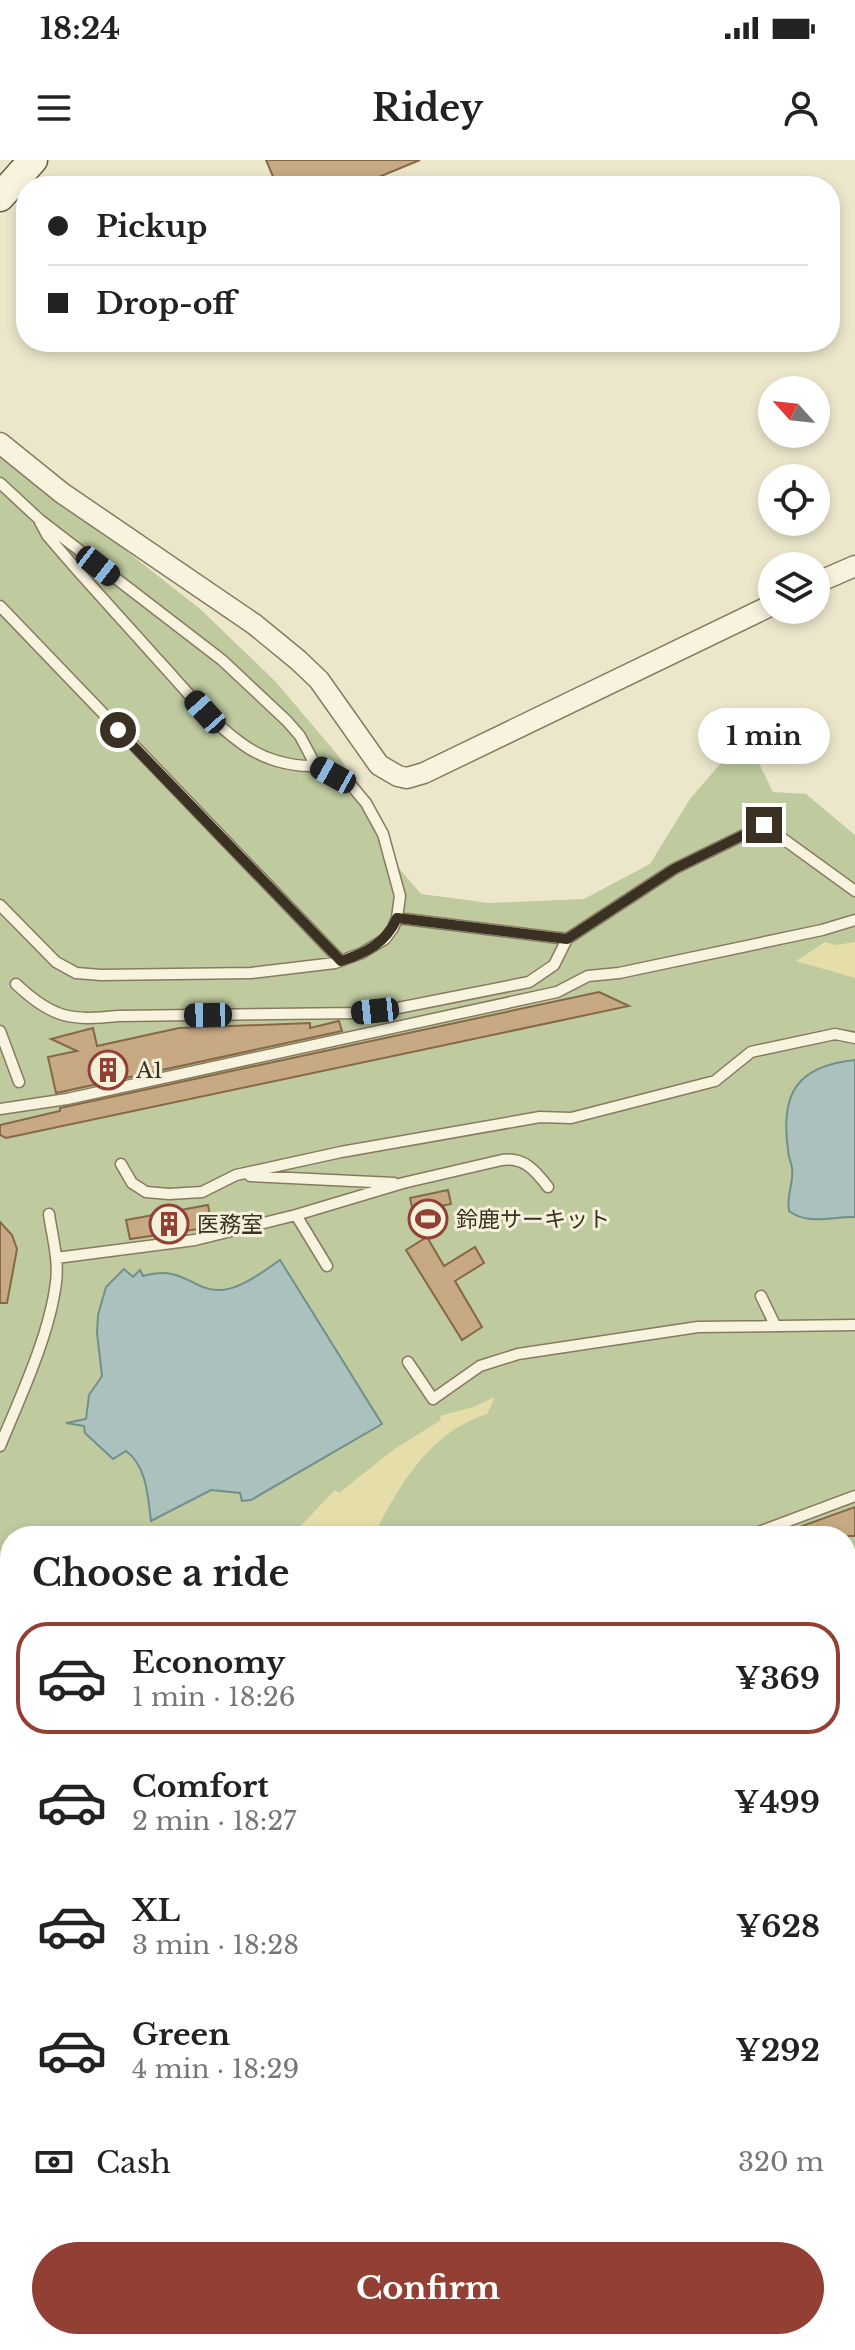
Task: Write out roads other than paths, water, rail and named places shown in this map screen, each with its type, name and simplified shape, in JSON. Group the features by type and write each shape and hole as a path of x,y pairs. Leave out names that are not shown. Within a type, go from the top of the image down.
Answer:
{"street":[{"path":"0,169 8,160"},
{"path":"19,176 33,160"},
{"path":"0,197 16,179"},
{"path":"0,443 62,493 254,624 298,660 319,680 379,765 398,776 407,778 424,773 758,612"},
{"path":"830,577 855,566"}],"lane":[{"path":"0,483 40,520 222,660 287,721 300,736 316,766"},
{"path":"0,905 56,962 86,975 251,973 341,961 362,953 385,939 397,918 400,896 383,834 351,785 316,766 303,767 272,760 242,745 111,608 47,535 40,520"},
{"path":"0,606 341,961"},
{"path":"16,984 37,1005 68,1018 357,1013 393,1009 529,982 554,965 567,939 674,869 764,825 855,891"},
{"path":"397,918 567,939"},
{"path":"0,1109 67,1099 557,992 588,976 635,970 822,930 855,920"},
{"path":"0,1031 19,1082"},
{"path":"121,1164 135,1185 146,1192 202,1192 236,1175 341,1152 540,1117 571,1118 715,1081 751,1052 835,1034 855,1038"},
{"path":"56,1258 172,1244 296,1215 403,1183 514,1159 528,1164 548,1187"},
{"path":"236,1175 403,1183"},
{"path":"0,1446 46,1324 56,1282 56,1258 49,1214"},
{"path":"296,1215 327,1266"},
{"path":"761,1296 775,1325"},
{"path":"408,1362 433,1399 480,1366 518,1354 698,1327 855,1325"},
{"path":"775,1526 855,1496"}],"water":[{"path":"855,1060 855,1217 813,1219 797,1216 789,1211 788,1205 792,1174 786,1130 790,1098 806,1076 835,1063"},
{"path":"280,1260 382,1424 251,1500 242,1501 240,1493 211,1490 151,1521 145,1483 133,1457 126,1451 113,1459 85,1433 84,1426 66,1423 86,1419 89,1395 102,1376 97,1333 98,1315 106,1287 124,1269 133,1277 140,1270 143,1276 169,1273 203,1287 230,1289"}],"place":[{"name":"A1","path":"108,1070"},
{"name":"鈴鹿サーキット","path":"428,1219"},
{"name":"医務室","path":"169,1224"}]}
